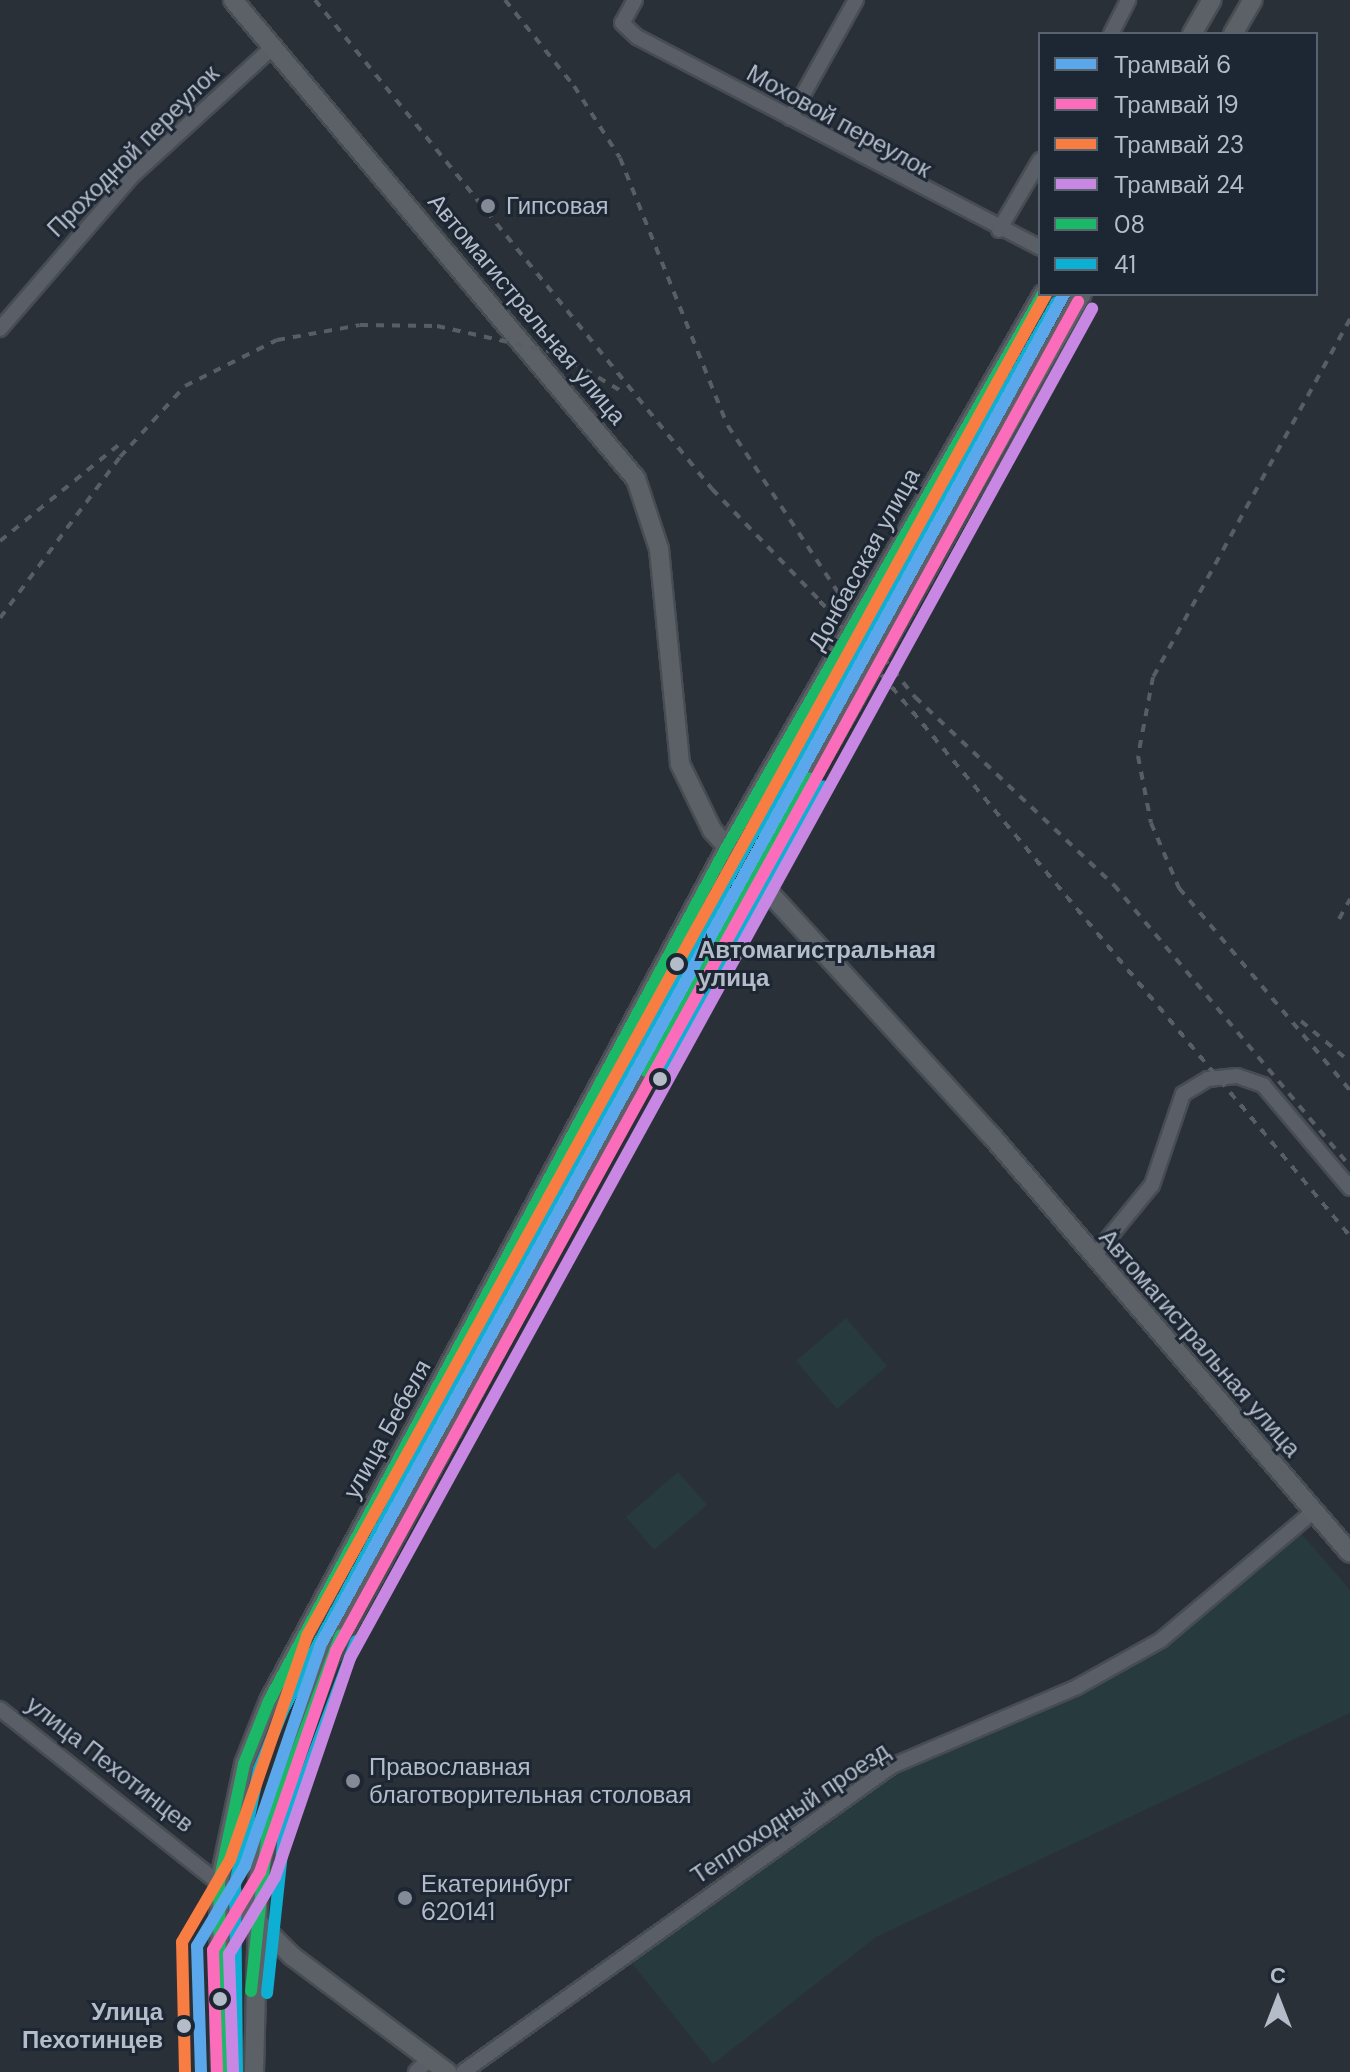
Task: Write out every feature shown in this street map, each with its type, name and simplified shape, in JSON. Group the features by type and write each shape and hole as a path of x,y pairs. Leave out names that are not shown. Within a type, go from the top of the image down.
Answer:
{"main road":[{"name":"Автомагистральная улица","path":"233,0 623,460 645,496 659,549 680,764 696,807 727,847 1093,1257 1350,1553"},
{"path":"1193,32 1212,0"},
{"path":"1234,32 1253,0"},
{"name":"Донбасская улица","path":"727,847 1042,296"},
{"path":"254,2072 255,1923 268,1829 328,1661 756,877 1081,296"},
{"name":"улица Бебеля","path":"221,2072 219,1883 244,1764 276,1688 727,847"},
{"name":"улица Пехотинцев","path":"219,1883 255,1923 422,2066 447,2072"}],"street":[{"name":"Моховой переулок","path":"635,0 622,23 790,118 999,230 1038,247"},
{"path":"790,118 856,0"},
{"path":"1112,32 1128,0"},
{"name":"Проходной переулок","path":"0,329 134,174 273,47"},
{"path":"999,230 1038,163"},
{"path":"1093,1257 1147,1195 1183,1094 1208,1079 1237,1076 1263,1085 1350,1188"},
{"name":"Теплоходный проезд","path":"463,2072 892,1766 1077,1687 1161,1640 1314,1511"},
{"name":"улица Пехотинцев","path":"0,1709 219,1883"}],"green space":[{"path":"846,1318 887,1366 837,1409 796,1361"},
{"path":"678,1472 707,1505 654,1550 626,1517"},
{"path":"1299,1531 1350,1590 1350,1713 876,1937 713,2064 630,1961 859,1793 1169,1645"}],"railway":[{"path":"315,0 712,489 820,601 1350,1236"},
{"path":"505,0 574,86 620,158 728,426 873,645 915,697 1114,885 1350,1166"},
{"path":"1350,319 1153,677 1138,756 1151,823 1179,888 1350,1090"},
{"path":"0,618 120,457 185,386 277,340 360,325 437,326 557,353 626,394"},
{"path":"0,541 121,443"},
{"path":"1339,919 1350,899"},
{"path":"1301,1021 1350,1062"}],"tram line":[{"name":"23","path":"185,2072 182,1942 230,1860 307,1636 1045,296"},
{"name":"6","path":"201,2072 197,1946 245,1866 321,1644 1063,296"},
{"name":"19","path":"217,2071 213,1950 260,1872 336,1651 1078,302"},
{"name":"24","path":"233,2071 229,1954 275,1877 350,1658 1092,309"}],"transit line":[{"name":"08","path":"221,2072 219,1883 244,1764 269,1701 727,847 1042,296"},
{"name":"41","path":"237,2072 235,1885 259,1769 284,1708 741,855 1057,302"},
{"name":"08","path":"646,1071 809,778"},
{"name":"41","path":"660,1079 823,786"},
{"name":"08","path":"251,1991 268,1829 341,1635"},
{"name":"41","path":"267,1993 284,1833 356,1641"}],"place":[{"name":"Гипсовая","path":"488,206"},
{"name":"Автомагистральная улица","path":"677,964"},
{"name":"Православная благотворительная столовая","path":"353,1781"},
{"name":"Екатеринбург 620141","path":"405,1898"},
{"name":"Улица Пехотинцев","path":"184,2026"}]}
